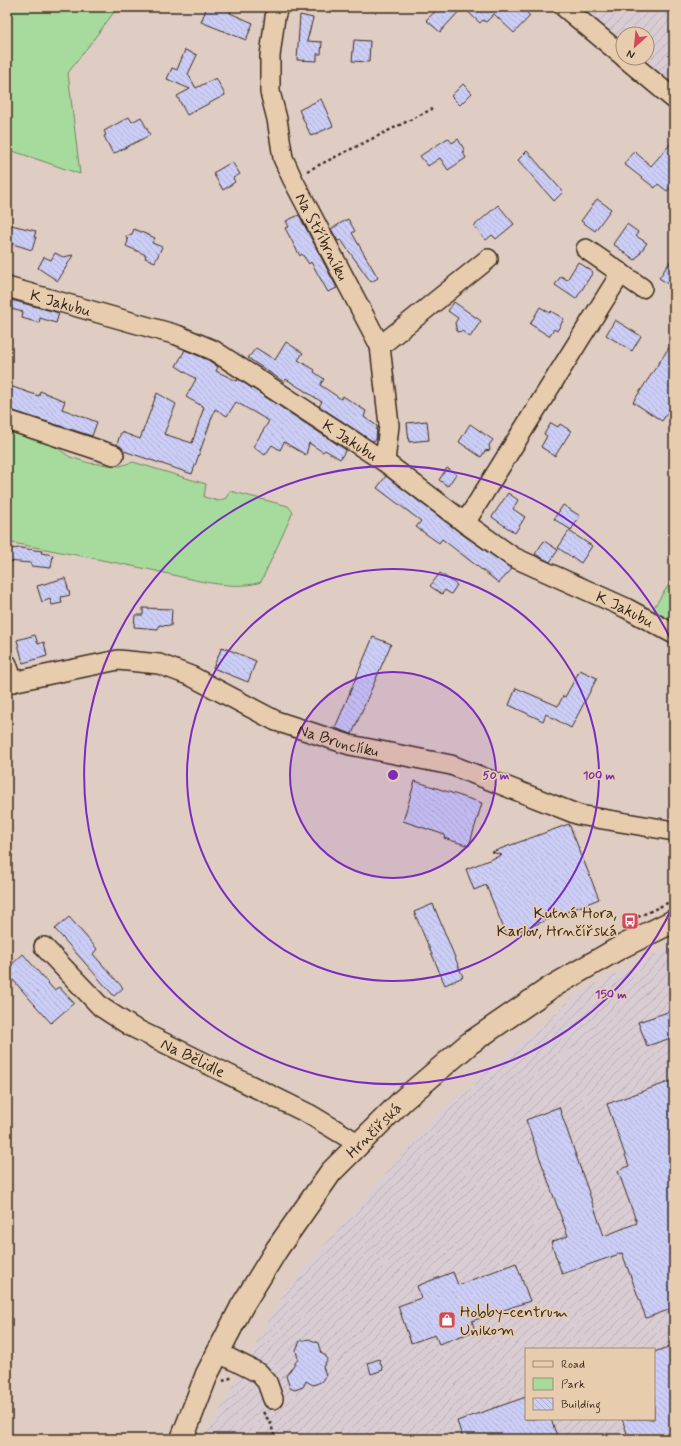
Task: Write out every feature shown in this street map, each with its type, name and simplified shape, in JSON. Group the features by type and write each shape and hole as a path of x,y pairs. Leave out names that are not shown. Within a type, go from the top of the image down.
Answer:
{"main road":[{"name":"Hrnčířská","path":"182,1439 217,1352 242,1306 277,1249 331,1172 403,1100 470,1043 517,1009 584,968 674,921"}],"street":[{"name":"Na Stříbrníku","path":"278,7 275,17 270,56 270,92 277,119 283,158 380,346 389,425 385,462"},
{"path":"564,7 615,49"},
{"path":"635,66 674,98"},
{"path":"586,249 642,288"},
{"path":"380,346 488,259"},
{"path":"465,523 621,273"},
{"name":"K Jakubu","path":"7,287 177,335 212,350 385,462 465,523 513,557 626,608 674,634"},
{"path":"7,420 114,455"},
{"name":"Na Brunclíku","path":"10,682 118,660 159,664 191,676 276,721 350,745 451,765 579,816 674,831"},
{"path":"7,664 10,682"},
{"name":"Na Bělidle","path":"44,947 101,1007 132,1027 309,1114 359,1144"},
{"path":"217,1352 259,1373 267,1382 267,1404"}],"path":[{"path":"292,178 432,109"},
{"path":"636,918 674,900"},
{"path":"218,1384 232,1377 246,1377 250,1368"},
{"path":"267,1404 275,1439"}],"shaded area":[{"path":"564,7 674,7 674,99 635,66 655,66 655,26 615,26 615,49"},
{"path":"674,945 674,1439 204,1439 284,1293 435,1117 578,993"}],"green space":[{"path":"7,7 118,7 68,73 80,174 7,149"},
{"path":"7,431 53,445 70,457 89,463 120,466 133,462 206,484 204,497 218,501 226,498 230,491 288,506 293,512 261,582 248,585 218,584 7,542"},
{"path":"674,577 674,624 655,612 654,607"}],"building":[{"path":"207,7 232,7 230,13 253,23 246,40 201,22"},
{"path":"440,7 463,7 440,32 426,20"},
{"path":"463,7 521,7 530,16 514,33 494,14 486,22 483,20 480,23"},
{"path":"300,15 313,18 307,41 322,42 321,54 317,54 317,61 297,60"},
{"path":"354,40 370,41 369,62 352,61"},
{"path":"185,50 197,55 188,74 196,88 216,78 225,95 187,115 177,96 190,89 167,79 172,68 177,70"},
{"path":"463,84 472,93 460,105 451,96"},
{"path":"321,99 333,126 311,136 299,110"},
{"path":"129,117 132,122 141,117 150,135 113,154 104,136 106,135 104,131"},
{"path":"448,138 452,143 458,139 465,151 463,152 466,158 448,170 440,158 428,166 420,156"},
{"path":"674,140 674,183 667,191 658,184 655,188 624,164 634,151 651,166"},
{"path":"527,151 563,192 554,201 518,160"},
{"path":"232,162 240,174 233,178 235,182 223,190 213,173"},
{"path":"597,199 611,209 595,231 581,221"},
{"path":"498,205 514,224 496,239 492,235 486,240 474,226"},
{"path":"299,215 337,288 328,292 311,262 309,264 302,254 300,256 285,228 289,227 286,221"},
{"path":"348,219 355,231 352,233 378,278 371,282 341,240 338,241 331,229"},
{"path":"7,224 36,231 34,237 36,237 32,250 10,243 11,242 7,240"},
{"path":"627,224 638,232 636,236 647,243 635,260 613,244"},
{"path":"134,229 155,238 152,243 162,247 155,262 145,258 146,255 126,246 128,241 126,236 132,234"},
{"path":"55,253 63,257 73,255 58,281 38,268 44,257 51,260"},
{"path":"674,256 674,288 659,278"},
{"path":"578,262 593,272 576,299 555,285 561,276 567,280"},
{"path":"11,300 59,313 56,323 40,318 39,323 22,318 23,312 11,309"},
{"path":"454,302 481,321 470,337 462,331 457,332 455,323 458,318 448,311"},
{"path":"540,307 550,313 551,311 564,319 557,331 554,329 549,336 530,324"},
{"path":"615,320 641,336 632,351 606,335"},
{"path":"674,340 674,403 662,421 633,402"},
{"path":"286,342 303,353 298,360 315,370 314,372 324,379 320,385 341,399 343,396 366,411 364,417 377,426 376,440 372,441 319,406 322,402 286,379 284,382 248,358 256,348 275,360"},
{"path":"185,350 208,360 218,367 216,371 237,381 238,379 346,450 340,459 325,450 323,452 309,443 306,455 284,442 280,450 272,445 265,455 253,447 269,421 236,402 227,416 215,409 192,474 124,451 117,444 121,432 140,439 157,393 176,404 164,434 192,443 204,407 186,397 196,379 176,366"},
{"path":"7,385 39,396 40,391 65,401 62,409 97,422 92,436 7,409"},
{"path":"427,421 429,440 409,442 407,423"},
{"path":"551,423 558,427 560,424 571,431 555,456 541,447 547,436 544,434"},
{"path":"470,424 493,440 489,445 490,450 485,451 481,457 459,442"},
{"path":"447,468 456,474 448,486 439,480"},
{"path":"386,476 459,532 512,569 499,583 442,539 439,543 416,527 421,521 377,488"},
{"path":"508,493 518,500 513,509 525,517 515,533 492,517"},
{"path":"563,505 580,516 571,530 554,519"},
{"path":"569,531 592,546 581,563 558,548"},
{"path":"544,541 558,550 550,562 535,554"},
{"path":"21,548 42,551 41,553 53,555 51,568 31,566 31,563 7,561 7,549"},
{"path":"440,573 457,585 451,594 445,590 442,594 430,586"},
{"path":"65,578 70,595 61,597 62,603 52,605 50,599 42,602 37,586"},
{"path":"143,608 172,609 171,626 159,625 158,629 134,627 135,615 143,615"},
{"path":"35,635 38,644 44,642 47,656 23,663 17,640"},
{"path":"373,637 391,644 352,734 335,728"},
{"path":"222,647 256,661 248,682 213,668"},
{"path":"580,670 597,678 571,728 546,714 543,721 509,705 516,688 558,706 563,696 565,697"},
{"path":"415,781 482,803 469,846 444,838 445,835 403,821"},
{"path":"569,824 599,899 507,936 486,885 474,890 466,869 502,855 492,852"},
{"path":"433,904 463,977 445,985 414,912"},
{"path":"69,917 97,949 93,954 123,988 114,996 55,929"},
{"path":"23,954 54,990 59,987 74,1003 51,1023 13,980 7,985 7,969"},
{"path":"674,1010 674,1037 647,1046 638,1022"},
{"path":"674,1080 674,1308 646,1318 622,1253 562,1274 551,1242 568,1236 526,1120 559,1107 604,1236 637,1223 618,1171 629,1166 607,1104"},
{"path":"516,1263 530,1301 472,1321 475,1331 439,1344 435,1335 411,1343 398,1306 421,1298 417,1286 453,1272 458,1285"},
{"path":"309,1339 318,1343 321,1353 326,1356 327,1360 323,1367 326,1375 321,1382 313,1385 306,1381 303,1387 295,1390 290,1388 286,1376 298,1359 296,1350 300,1341"},
{"path":"674,1345 674,1439 629,1439 622,1420 655,1420 655,1352"},
{"path":"379,1359 383,1370 371,1374 368,1363"},
{"path":"525,1397 525,1420 551,1420 558,1439 463,1439 457,1421"}],"place":[{"name":"Kutná Hora, Karlov, Hrnčířská","path":"630,921"},
{"name":"Hobby-centrum Unikom","path":"447,1320"}]}
